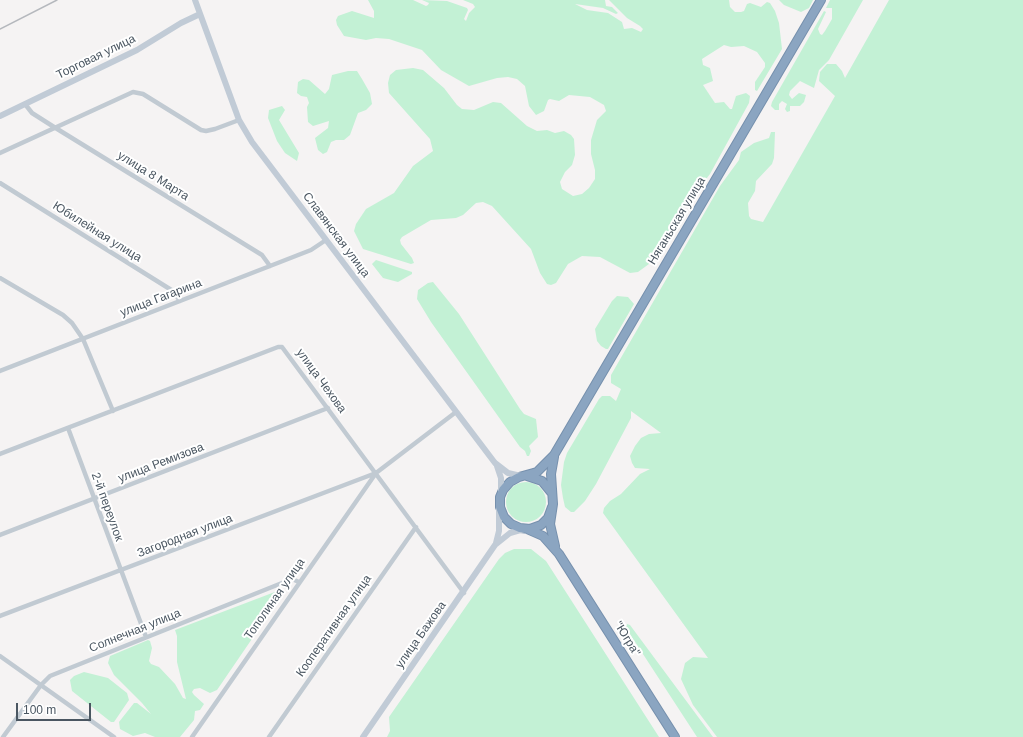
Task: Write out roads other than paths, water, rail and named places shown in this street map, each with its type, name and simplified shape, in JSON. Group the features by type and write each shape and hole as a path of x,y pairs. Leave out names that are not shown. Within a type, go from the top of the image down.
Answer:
{"highway":[{"name":"Няганьская улица","path":"554,455 821,0"},
{"path":"554,455 539,470 510,482 500,497 501,510 506,519 514,526 543,536 559,554"},
{"path":"554,455 551,474 552,507 550,530 559,554"},
{"path":"524,476 534,477 542,481 548,487 552,495"},
{"path":"525,529 536,527 544,523 549,516 552,507"},
{"name":"\"Югра\"","path":"559,554 674,737"}],"street":[{"name":"Славянская улица","path":"195,0 239,120 252,142 495,463"},
{"name":"Торговая улица","path":"0,116 137,50 181,23 200,14"},
{"path":"0,153 133,92 143,94 201,130 211,130 239,120"},
{"name":"улица 8 Марта","path":"25,104 32,113 262,255 270,266"},
{"name":"Юбилейная улица","path":"0,183 173,291 180,301"},
{"name":"улица Гагарина","path":"0,371 311,250 326,240"},
{"path":"0,278 68,319 83,339 113,411"},
{"name":"улица Чехова","path":"0,454 282,347 464,593"},
{"name":"улица Ремизова","path":"0,535 328,408"},
{"path":"376,473 456,412"},
{"name":"2-й переулок","path":"68,428 146,636"},
{"path":"495,463 508,473 524,476"},
{"path":"495,463 500,474 499,531 495,545"},
{"name":"Загородная улица","path":"0,616 376,473"},
{"name":"Тополиная улица","path":"192,737 376,473"},
{"name":"Кооперативная улица","path":"269,737 416,527"},
{"path":"495,545 510,533 525,529"},
{"name":"улица Бажова","path":"364,737 464,593 495,545"},
{"name":"Солнечная улица","path":"3,737 41,685 50,676 146,636 292,579 299,582"},
{"path":"0,656 114,737"}],"railway":[{"path":"0,29 57,0"}]}
